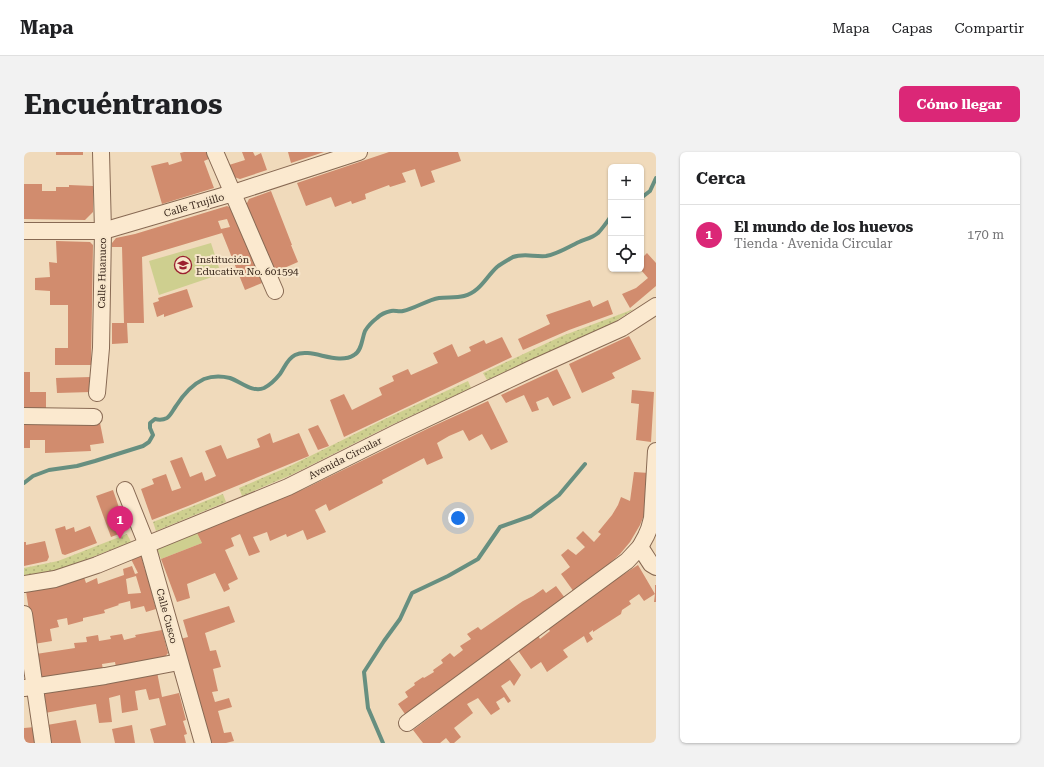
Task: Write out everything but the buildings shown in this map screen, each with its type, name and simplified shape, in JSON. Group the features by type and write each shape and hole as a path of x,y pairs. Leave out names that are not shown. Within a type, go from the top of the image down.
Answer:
{"street":[{"name":"Calle Huanuco","path":"97,393 101,348 103,231 101,152"},
{"path":"215,152 275,291"},
{"name":"Calle Trujillo","path":"24,231 103,231 233,193 359,152"},
{"name":"Avenida Circular","path":"24,584 71,574 97,565 288,487 398,432 655,312"},
{"path":"24,416 94,416"},
{"path":"407,723 627,561 640,547 646,536 652,518 656,451"},
{"name":"Calle Cusco","path":"125,490 147,545 203,743"},
{"path":"640,547 651,564 656,567"},
{"path":"24,614 30,687 43,743"},
{"path":"30,687 104,676 179,662"}],"green space":[{"path":"211,243 221,274 159,295 149,261"},
{"path":"634,309 613,323 487,380 483,373 562,336"},
{"path":"468,381 471,388 389,426 291,475 242,496 239,488 290,466 387,418"},
{"path":"223,494 226,502 156,531 153,522"},
{"path":"197,533 202,543 161,559 157,549"},
{"path":"127,534 131,542 59,570 24,577 24,568 58,561"}],"waterway":[{"path":"644,196 650,191 656,178"},
{"path":"24,483 33,476 49,470 77,466 143,446 149,442 153,435 150,428 150,423 155,419 161,420 167,418 188,391 195,384 204,379 227,377 251,388 260,389 271,384 280,374 288,361 295,355 309,353 332,358 347,358 359,351 366,329 383,314 392,311 408,310 435,299 461,297 470,294 479,288 497,267 513,257 521,255 546,256 559,252 596,235 608,220"},
{"path":"383,743 368,708 364,672 400,619 412,593 448,576 478,559 500,527 531,516 559,495 585,464"}],"place":[{"name":"Institución Educativa No. 601594","path":"183,265"},
{"name":"El mundo de los huevos","path":"120,539"}]}
